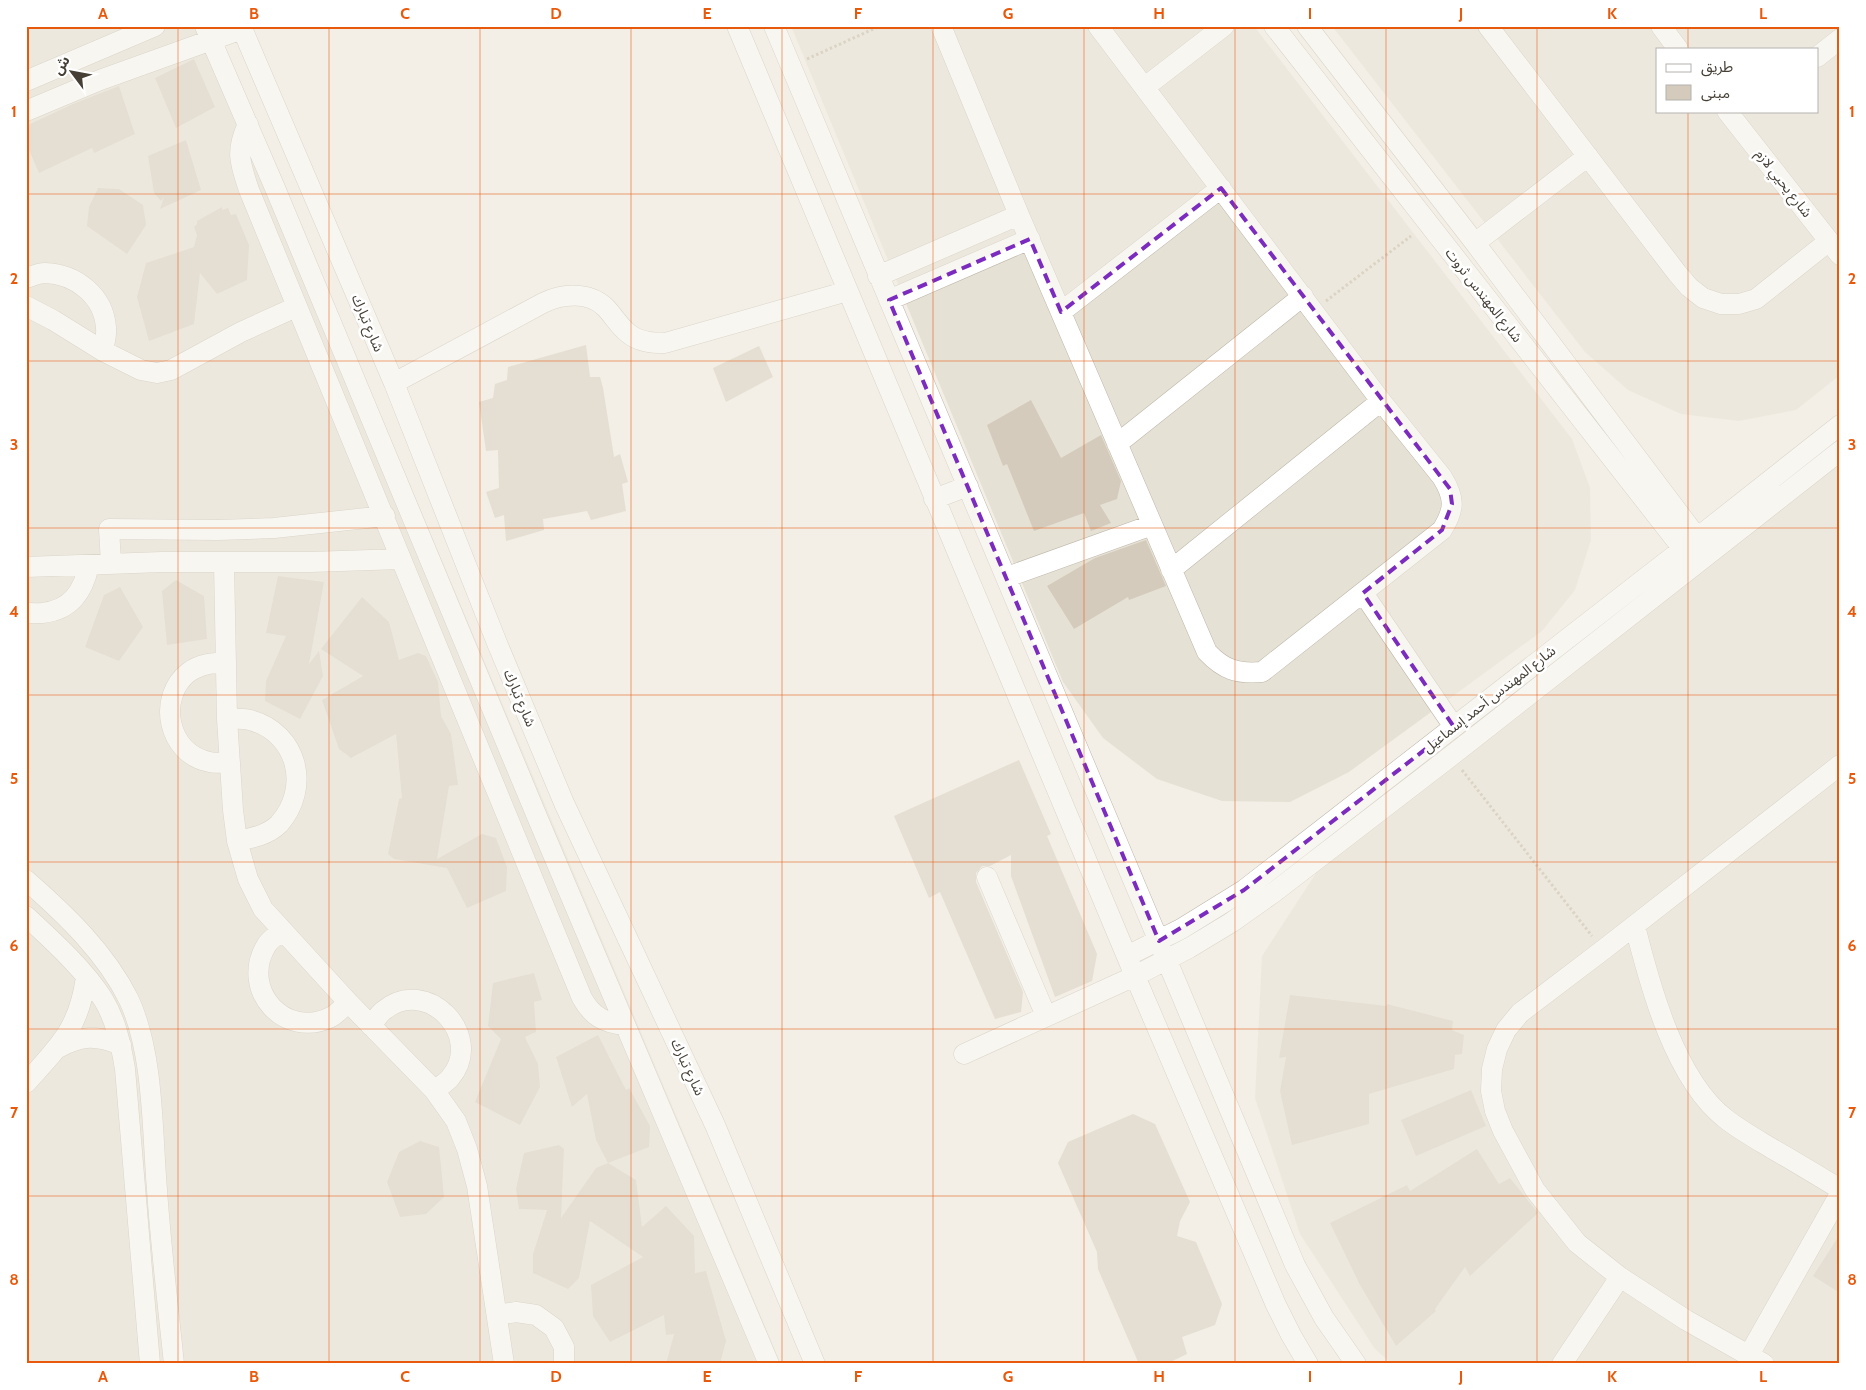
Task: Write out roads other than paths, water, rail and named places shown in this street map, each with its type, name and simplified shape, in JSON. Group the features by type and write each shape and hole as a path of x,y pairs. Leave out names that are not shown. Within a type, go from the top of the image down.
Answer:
{"street":[{"path":"26,81 156,26"},
{"path":"737,26 1135,976 1276,1305 1308,1364"},
{"path":"774,26 1295,1265 1324,1318 1356,1364"},
{"path":"941,26 1206,652 1218,663 1232,670 1247,673 1262,672 1442,530 1450,518 1452,504 1450,489 1381,401 1098,26"},
{"path":"1145,87 1224,26"},
{"name":"شارع المهندس ثروت","path":"1274,26 1696,551"},
{"name":"شارع المهندس ثروت","path":"1306,26 1475,244 1696,551"},
{"path":"1488,26 1677,273 1689,287 1703,298 1721,304 1739,304 1756,299 1834,248"},
{"path":"1661,26 1677,48"},
{"path":"26,111 207,34 242,28"},
{"name":"شارع تبارك","path":"242,28 394,383 497,643 564,803 715,1125 815,1364"},
{"path":"207,34 248,124 769,1364"},
{"path":"1818,56 1840,39"},
{"name":"شارع يحيي لازم","path":"1736,115 1834,248"},
{"path":"248,124 240,142 241,165 249,190 296,307 385,516 582,998 589,1010 599,1019 612,1024 625,1025"},
{"path":"1475,244 1588,156"},
{"path":"1061,312 1221,188"},
{"path":"878,276 1019,214"},
{"path":"889,300 1030,239"},
{"path":"26,278 43,273 66,276 86,288 100,306 106,328 103,352"},
{"path":"394,383 543,303 563,296 595,300 604,306 629,334 640,340 652,343 665,343 848,291"},
{"path":"1117,444 1309,304"},
{"path":"26,306 53,320 103,352 141,370 157,373 177,367 241,332 296,307"},
{"path":"1171,570 1381,401"},
{"name":"شارع المهندس أحمد إسماعيل","path":"964,1054 1135,976 1210,936 1253,908 1451,756 1696,551 1840,425"},
{"name":"شارع المهندس أحمد إسماعيل","path":"1127,956 1202,917 1244,890 1454,727 1696,551 1837,459"},
{"path":"934,499 968,486"},
{"path":"111,563 109,529 274,528 385,516"},
{"path":"1007,577 1152,525"},
{"path":"162,530 162,562"},
{"path":"26,567 111,563 224,563 401,559"},
{"path":"224,563 228,719 233,810 237,841 248,879 263,909 348,1002 434,1090 456,1121 468,1149 477,1186 504,1364"},
{"path":"26,612 54,612 74,599 85,581 89,564"},
{"path":"1363,593 1454,727"},
{"path":"226,662 206,663 189,672 176,686 170,705 170,724 178,742 192,755 210,762 230,762"},
{"path":"228,719 250,720 270,728 286,744 296,763 298,786 291,807 278,825 259,837 237,841"},
{"path":"1838,771 1520,1013 1506,1030 1497,1049 1492,1069 1491,1090 1495,1111 1503,1131 1535,1190 1577,1243 1620,1277 1686,1320 1756,1359 1840,1194"},
{"path":"987,877 1046,1016"},
{"path":"26,880 65,916 97,952 114,975 140,1026 146,1053 158,1211 174,1364"},
{"path":"26,916 82,973 103,999 114,1022 121,1045 127,1088 150,1364"},
{"path":"1634,926 1647,974 1666,1025 1684,1065 1702,1095 1725,1119 1840,1189"},
{"path":"282,931 266,946 258,966 260,988 270,1008 289,1020 310,1023 332,1017 348,1002"},
{"path":"26,1084 69,1033 78,1015 84,996 82,973 97,952"},
{"path":"371,1026 383,1010 401,1001 421,1000 439,1008 454,1022 460,1040 459,1060 450,1078 434,1090"},
{"path":"58,1048 72,1040 89,1037 106,1039 121,1045"},
{"path":"1562,1364 1620,1277"},
{"path":"497,1315 516,1312 536,1315 554,1328 564,1348 564,1364"}]}
